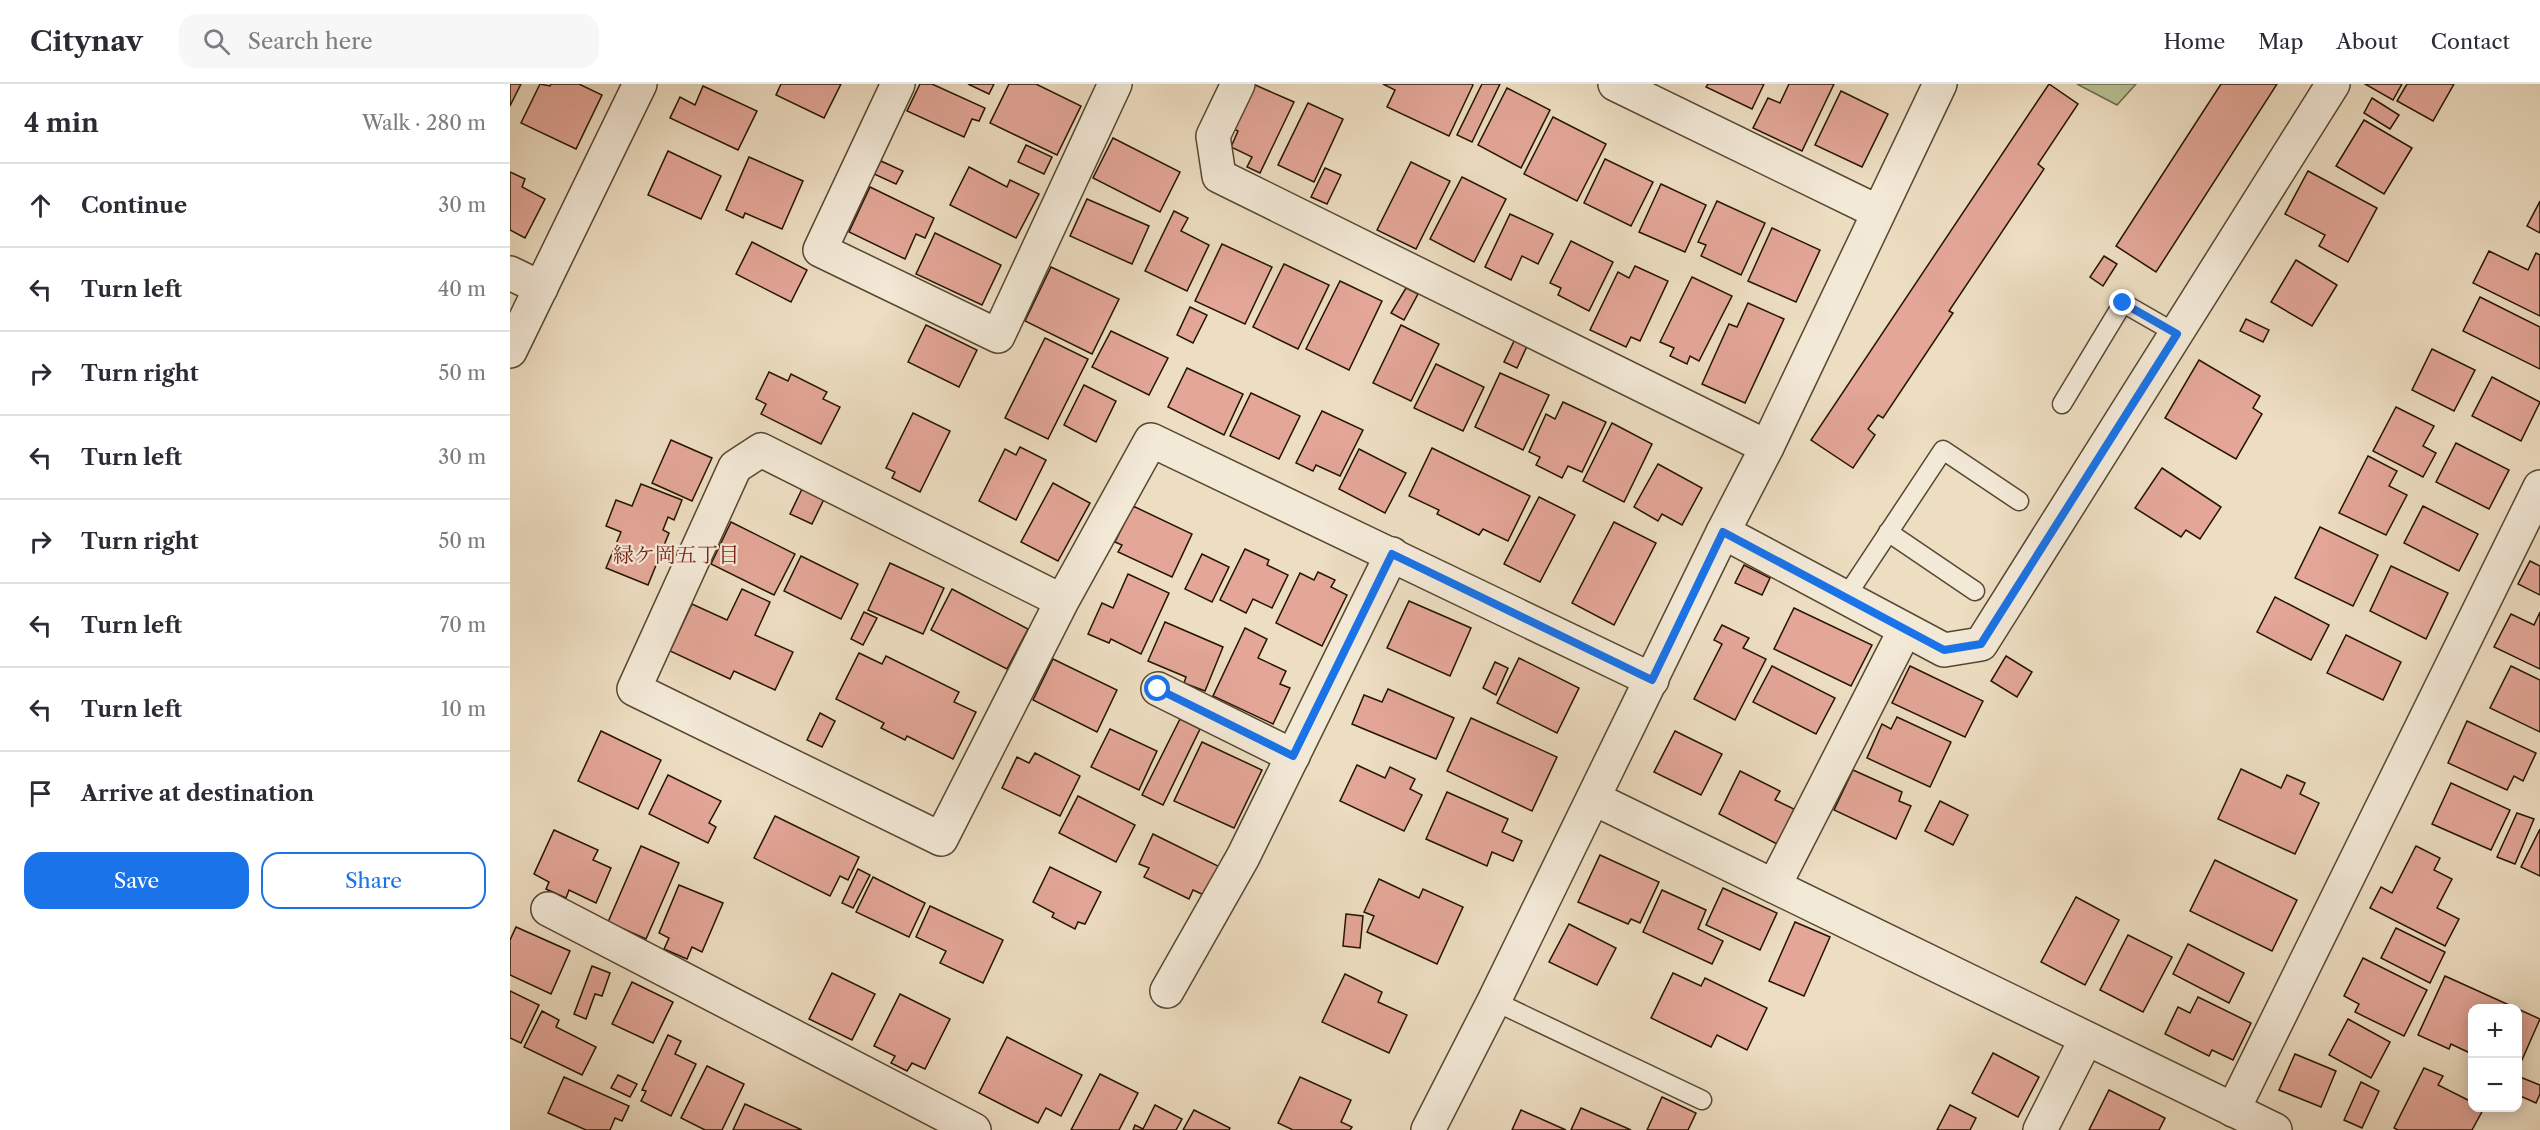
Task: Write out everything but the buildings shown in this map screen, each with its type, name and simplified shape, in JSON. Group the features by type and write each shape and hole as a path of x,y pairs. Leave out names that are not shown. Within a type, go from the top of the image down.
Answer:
{"street":[{"path":"510,351 640,84"},
{"path":"898,84 820,250 998,336 1115,84"},
{"path":"1615,84 1878,212"},
{"path":"1428,1130 1595,798 1723,532 1767,447 1940,84"},
{"path":"1723,532 1944,650 1981,644 2333,84"},
{"path":"1230,86 1212,136 1219,176 1767,447"},
{"path":"510,273 541,288"},
{"path":"1062,601 761,450 735,467 634,689 941,839 1062,601 1151,440 1652,680"},
{"path":"2233,1110 2540,486"},
{"path":"1167,991 1243,857 1392,554"},
{"path":"1774,886 1905,630"},
{"path":"1158,689 1293,756"},
{"path":"1595,798 2275,1130"},
{"path":"548,909 974,1130"},
{"path":"2040,1130 2086,1039"}],"lane":[{"path":"2062,404 2123,303 2177,334"},
{"path":"1845,598 1943,450 2019,501"},
{"path":"1888,532 1976,591"},
{"path":"1494,1001 1702,1100"}],"green space":[{"path":"2077,84 2136,84 2117,105"}],"district":[{"name":"緑ケ岡五丁目","path":"676,554"}],"route":[{"path":"1158,689 1293,756 1392,554 1652,680 1723,532 1944,650 1981,644 2177,334 2123,303"}]}
